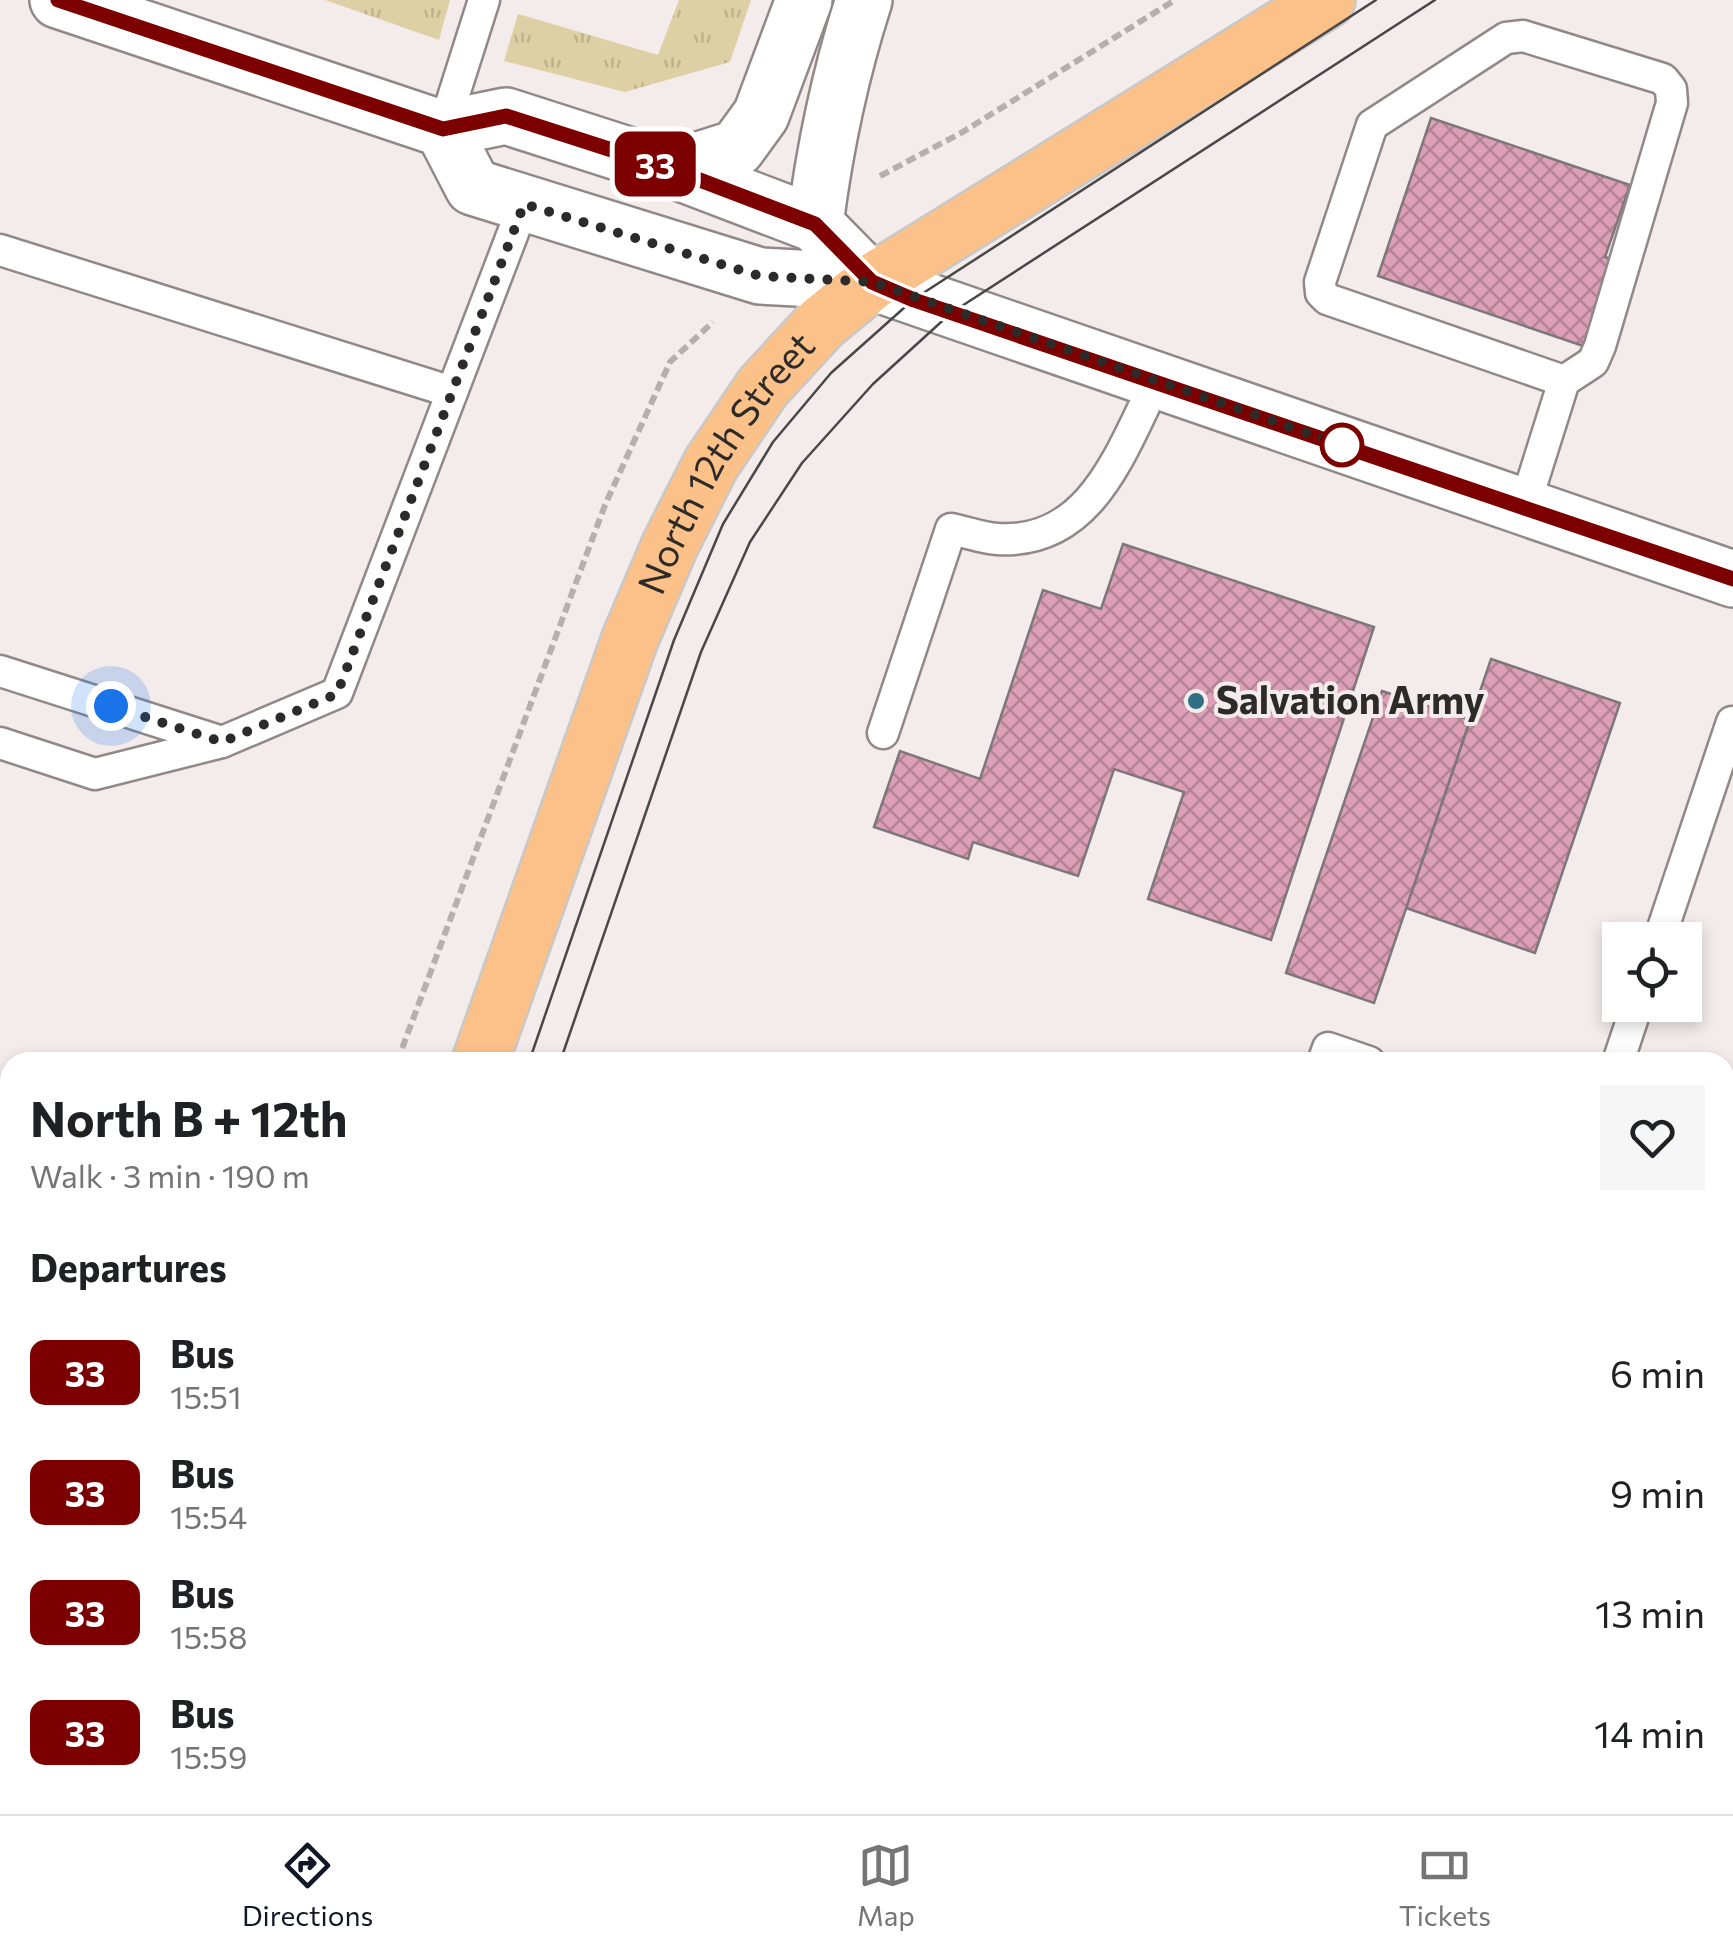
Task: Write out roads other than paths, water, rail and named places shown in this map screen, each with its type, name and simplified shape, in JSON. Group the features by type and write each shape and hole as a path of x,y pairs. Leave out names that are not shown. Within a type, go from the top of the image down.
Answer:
{"main road":[{"name":"North 12th Street","path":"484,1052 630,638 711,464 763,386 822,323 872,282 1327,0"}],"street":[{"path":"58,0 443,129 506,116 671,169 815,224 872,282"},
{"path":"671,169 737,148 761,115 804,0"},
{"path":"815,224 822,154 839,80 864,0"},
{"path":"443,129 473,187 760,276 872,282 1733,579"}],"lane":[{"path":"443,129 484,0"},
{"path":"1524,508 1564,381 1594,362 1600,346 1672,103 1671,89 1662,79 1523,36 1506,38 1372,125 1320,282 1320,293 1327,300 1564,381"},
{"path":"0,742 94,774 222,742 337,694 524,204"},
{"path":"0,250 452,392"},
{"path":"883,733 951,529 997,539 1034,534 1068,519 1097,497 1156,382"},
{"path":"0,671 222,742"},
{"path":"1665,922 1732,722"},
{"path":"1621,1052 1631,1022"}],"tram line":[{"path":"532,1052 674,640 723,524 773,442 831,373 914,299 1376,0"},
{"path":"563,1052 701,652 750,542 802,463 873,384 951,313 1435,0"}],"place":[{"name":"Salvation Army","path":"1196,701"}]}
